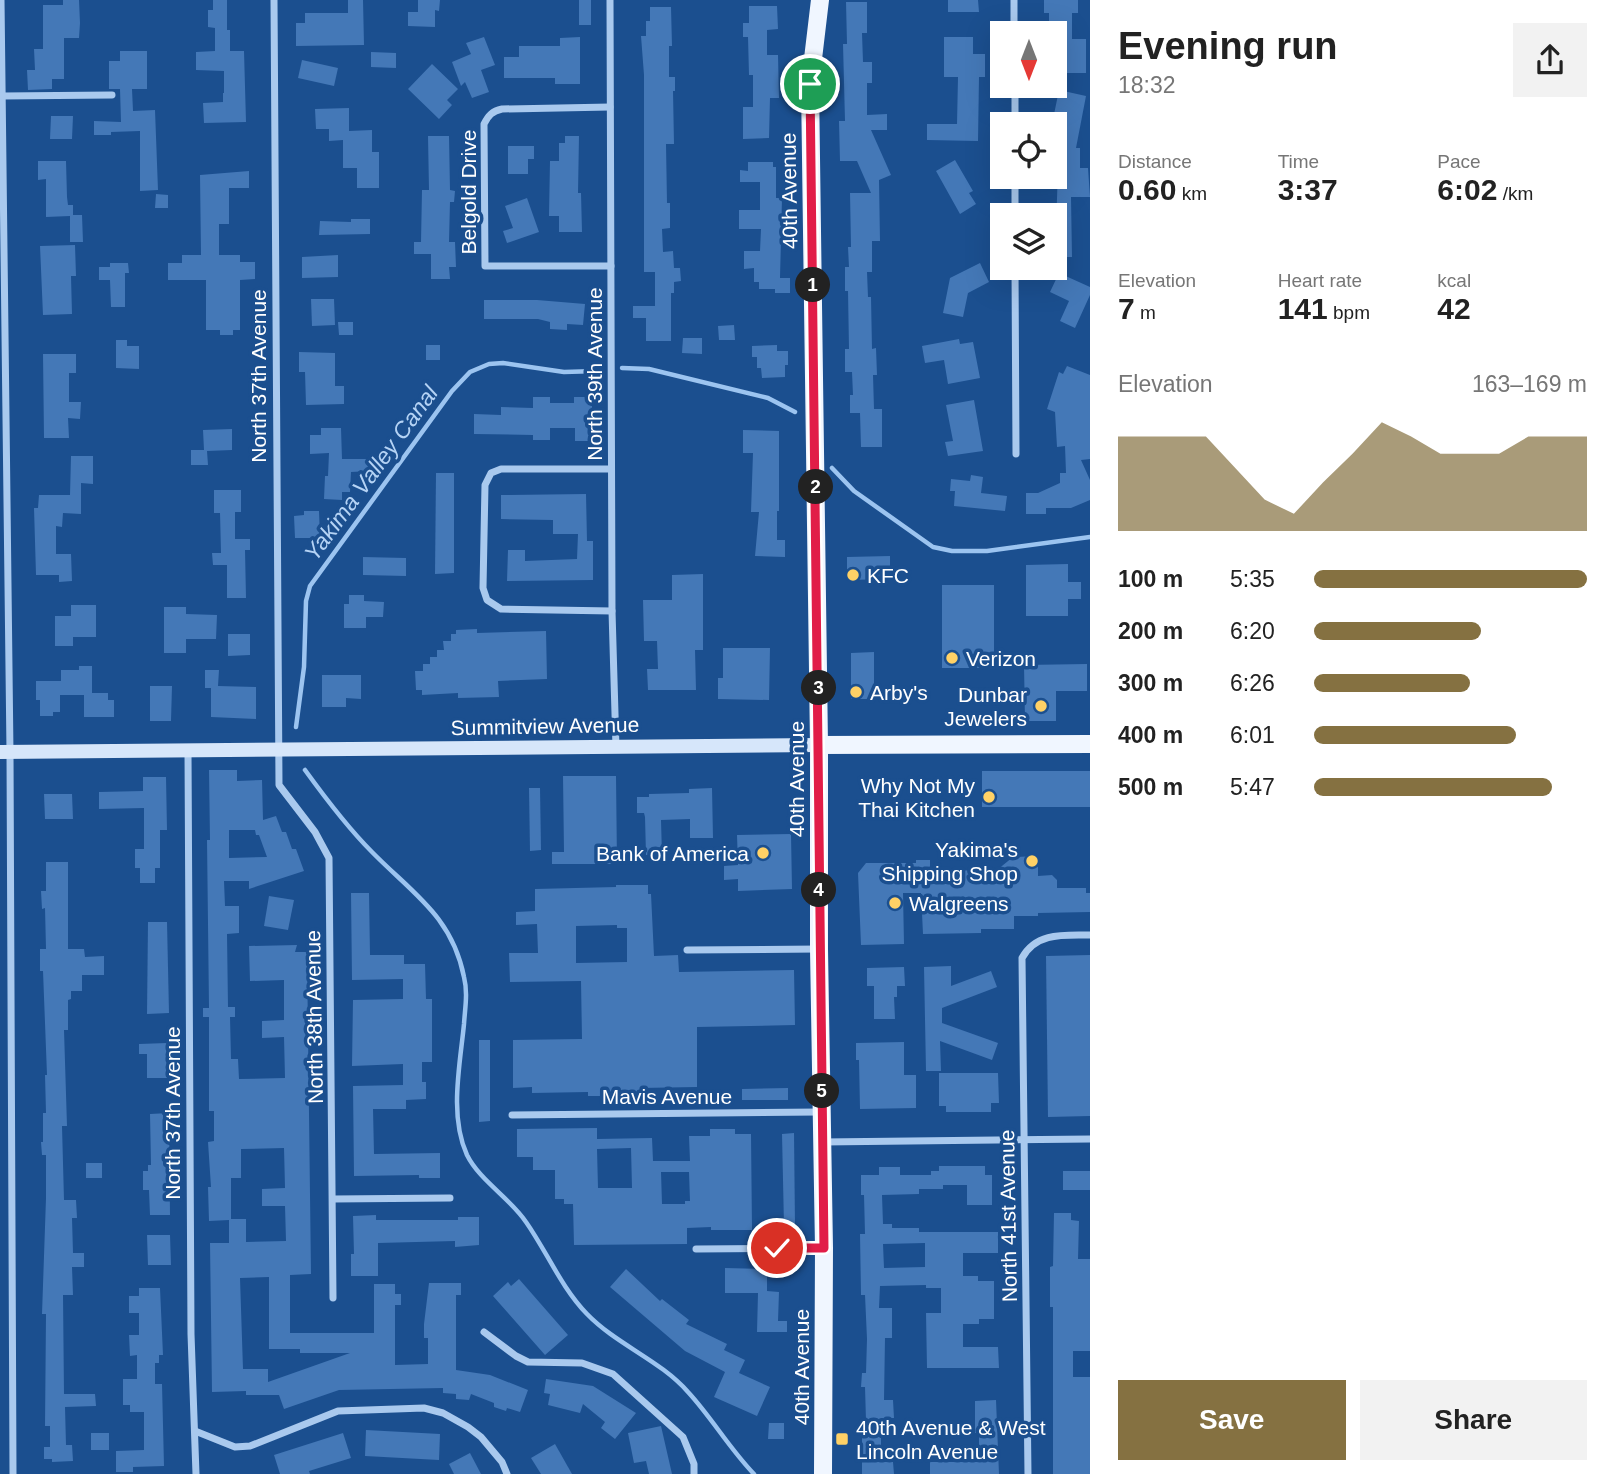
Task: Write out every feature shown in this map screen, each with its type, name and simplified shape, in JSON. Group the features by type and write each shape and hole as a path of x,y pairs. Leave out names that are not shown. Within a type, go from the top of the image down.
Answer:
{"main road":[{"name":"40th Avenue","path":"820,0 810,84 820,745 823,1474"},
{"name":"Summitview Avenue","path":"5,752 1090,744"}],"street":[{"path":"1,0 5,752 13,1474"},
{"name":"North 37th Avenue","path":"274,0 278,751"},
{"name":"North 39th Avenue","path":"610,0 612,611 616,748"},
{"path":"1014,0 1014,21"},
{"path":"2,96 112,95"},
{"name":"Belgold Drive","path":"610,107 502,108 491,113 484,124 485,267 611,267"},
{"path":"1015,280 1016,454"},
{"path":"611,468 501,469 491,473 485,485 483,588 487,600 501,610 612,611"},
{"name":"North 37th Avenue","path":"188,751 191,1334 196,1474"},
{"name":"North 38th Avenue","path":"278,751 279,785 315,832 329,858 333,1298"},
{"name":"North 41st Avenue","path":"1028,1474 1022,958 1038,940 1090,935"},
{"path":"687,950 820,949"},
{"name":"Mavis Avenue","path":"512,1115 822,1112"},
{"path":"822,1142 1090,1139"},
{"path":"333,1199 450,1198"},
{"path":"696,1249 824,1248"},
{"path":"484,1332 528,1362 582,1363 613,1374 683,1437 694,1464 694,1474"},
{"path":"195,1431 235,1447 242,1447 338,1411 424,1408 443,1413 481,1437 502,1462 507,1474"}],"building":[{"path":"63,0 79,0 80,23 79,38 64,38 64,79 52,79 52,89 28,90 27,70 35,70 34,49 43,49 43,5 63,5"},
{"path":"213,0 227,0 230,51 244,51 246,122 204,123 203,103 223,102 224,93 224,71 196,70 196,52 215,51 215,28 208,27 208,10 213,10"},
{"path":"348,0 363,0 364,45 296,46 296,23 305,23 305,13 348,13"},
{"path":"418,0 440,0 439,11 435,10 435,27 408,26 408,12 418,12"},
{"path":"579,0 591,0 591,25 579,25"},
{"path":"948,0 978,0 979,12 948,12"},
{"path":"1044,0 1078,0 1078,13 1072,13 1072,39 1086,39 1086,73 1068,73 1068,21 1049,21 1049,13 1044,13"},
{"path":"846,2 867,2 867,33 862,33 863,62 872,62 872,83 867,83 867,115 887,114 887,130 871,130 891,175 879,180 880,241 872,241 872,272 867,272 868,297 871,297 872,349 876,348 877,375 873,375 874,409 882,409 882,447 861,447 860,413 850,413 850,395 853,395 852,372 845,372 845,349 849,349 845,267 849,267 848,247 851,247 850,193 871,193 857,161 840,161 839,121 845,121 843,44 847,44"},
{"path":"749,6 777,6 778,29 767,30 767,55 778,55 779,98 770,98 769,138 743,139 743,107 753,107 753,75 749,75 748,37 743,37 743,23 749,23"},
{"path":"650,7 671,7 672,46 669,46 669,77 675,77 674,144 666,144 670,228 662,229 663,252 673,251 674,268 680,268 681,281 674,282 674,293 671,293 671,341 646,341 646,318 633,318 633,306 655,306 655,272 644,272 644,75 641,36 646,36"},
{"path":"484,37 495,65 481,70 489,92 472,98 465,82 461,86 452,62 471,54 466,43"},
{"path":"580,37 580,84 555,84 555,78 504,78 504,57 519,57 519,46 560,46 560,38"},
{"path":"944,37 973,37 973,54 985,54 985,77 979,77 978,141 927,140 927,124 957,124 958,77 944,77"},
{"path":"120,51 147,51 147,89 132,89 133,111 155,110 158,190 140,191 140,131 94,135 94,121 121,122 120,89 109,89 109,61 120,61"},
{"path":"371,52 396,53 396,68 371,67"},
{"path":"302,60 338,68 334,86 298,78"},
{"path":"432,64 458,89 447,100 452,105 439,119 408,89"},
{"path":"1068,92 1086,96 1076,148 1080,148 1080,168 1088,168 1090,197 1071,197 1072,257 1067,257 1067,203 1057,203 1057,189 1067,189 1067,112 1054,112 1057,98 1068,98"},
{"path":"349,108 349,131 372,130 372,152 379,152 379,188 357,188 357,168 343,168 343,140 329,141 329,129 316,129 315,109"},
{"path":"51,116 73,116 72,139 50,139"},
{"path":"428,136 449,136 450,190 455,191 454,202 450,202 449,242 455,242 456,267 449,267 450,279 431,279 431,254 414,254 414,242 421,242 422,190 429,190"},
{"path":"565,136 579,136 578,193 581,193 582,232 559,232 559,216 549,216 550,161 559,161 559,143 565,143"},
{"path":"508,146 534,146 534,159 528,159 528,174 508,174"},
{"path":"955,160 973,191 969,193 976,204 960,214 936,171"},
{"path":"38,161 66,161 68,205 73,205 73,215 82,215 83,242 70,242 70,216 46,217 46,179 38,180"},
{"path":"748,162 773,162 773,167 776,167 776,198 782,198 780,278 790,278 790,293 759,289 759,282 754,282 754,268 744,269 744,251 760,251 761,229 739,229 739,210 760,210 760,182 740,182 740,170 748,171"},
{"path":"249,171 249,188 229,188 229,224 219,224 219,255 240,255 240,262 255,262 255,279 240,280 240,330 233,330 233,335 220,335 220,330 206,330 206,280 168,280 168,263 182,263 182,255 201,255 200,175"},
{"path":"156,194 168,195 168,208 155,208"},
{"path":"527,198 539,232 507,243 503,231 513,228 505,206"},
{"path":"351,219 370,219 370,234 319,235 320,221 351,222"},
{"path":"75,245 76,276 71,276 72,314 43,315 40,246"},
{"path":"338,255 338,277 302,278 302,257"},
{"path":"110,263 128,263 129,273 125,273 125,307 111,307 110,280 99,280 99,267 110,267"},
{"path":"980,263 989,282 968,293 963,317 943,313 950,278"},
{"path":"1067,277 1090,287 1090,295 1075,328 1060,321 1069,301 1050,292 1056,280 1067,280"},
{"path":"311,299 334,299 335,325 312,326"},
{"path":"484,300 585,304 583,325 567,324 567,330 550,329 550,322 538,319 484,319"},
{"path":"338,322 353,322 353,335 339,335"},
{"path":"734,325 735,340 719,340 718,326"},
{"path":"683,338 702,338 702,354 682,353"},
{"path":"959,339 960,344 973,342 980,378 948,384 944,360 925,363 922,346"},
{"path":"116,340 127,340 127,346 139,346 139,369 116,368"},
{"path":"426,345 440,345 440,360 426,360"},
{"path":"777,345 777,351 788,351 785,377 762,378 761,368 757,368 757,357 752,357 752,346"},
{"path":"299,352 335,353 335,386 344,386 344,404 306,405 305,372 299,372"},
{"path":"43,354 76,354 76,373 69,373 69,402 81,402 80,419 68,418 69,438 44,438"},
{"path":"1067,366 1090,375 1090,459 1081,460 1090,480 1090,500 1071,508 1046,508 1046,514 1026,514 1026,493 1038,493 1060,483 1060,473 1066,473 1065,446 1057,447 1055,412 1047,409 1059,372 1063,374"},
{"path":"533,397 550,397 550,403 574,403 574,397 592,397 592,441 575,441 575,428 550,428 550,440 533,440 533,435 474,434 474,414 501,415 501,407 533,408"},
{"path":"974,400 983,451 948,456 945,442 953,441 946,405"},
{"path":"321,428 341,428 342,459 370,459 370,471 351,472 350,492 342,492 342,500 324,499 329,453 310,454 310,435 321,435"},
{"path":"232,429 232,450 207,451 208,465 191,465 191,450 204,450 203,430"},
{"path":"743,430 779,431 777,540 785,540 785,557 755,556 759,512 751,512 753,453 743,453"},
{"path":"71,456 93,456 93,484 81,483 81,514 63,513 62,527 56,526 56,554 71,554 72,581 59,582 59,575 36,575 34,508 38,508 39,495 70,495"},
{"path":"436,473 454,473 454,573 435,574"},
{"path":"971,475 983,477 981,493 1007,496 1005,511 954,506 955,491 950,491 951,479 970,481"},
{"path":"214,490 241,490 241,512 235,512 235,539 250,539 250,550 245,550 246,598 227,598 227,565 213,565 212,553 221,553 220,513 214,513"},
{"path":"586,494 587,541 593,541 593,580 507,581 508,550 525,550 525,561 577,559 578,534 553,534 553,520 501,519 501,495"},
{"path":"304,511 319,511 320,538 295,538 294,516 304,515"},
{"path":"890,556 890,579 847,580 847,557"},
{"path":"363,557 406,558 406,576 363,575"},
{"path":"1068,564 1068,582 1081,582 1081,599 1068,599 1068,616 1026,616 1026,565"},
{"path":"703,574 703,650 695,650 696,690 648,690 647,669 658,669 657,641 644,641 643,600 672,600 672,575"},
{"path":"942,585 994,585 994,668 942,668"},
{"path":"349,595 364,595 364,601 384,602 383,617 366,617 366,628 344,628 344,604 349,604"},
{"path":"71,605 96,605 96,637 73,637 73,646 55,646 55,616 71,616"},
{"path":"164,607 186,607 186,614 217,615 216,639 186,639 186,653 164,653"},
{"path":"477,629 477,633 546,631 547,679 498,681 499,697 458,698 458,693 422,695 422,690 416,690 415,671 423,671 423,664 430,664 430,657 437,657 437,650 444,650 443,641 451,641 451,634 456,634 456,630"},
{"path":"228,634 250,634 250,655 228,656"},
{"path":"723,648 770,648 769,700 718,699 718,678 723,678"},
{"path":"874,652 874,699 851,699 851,653"},
{"path":"1087,664 1087,691 1056,691 1056,721 1025,721 1024,665"},
{"path":"79,666 92,666 92,693 108,693 108,700 114,700 114,717 84,717 84,695 60,695 60,712 53,712 53,716 40,716 40,700 36,700 36,681 61,681 61,670 79,670"},
{"path":"205,670 219,670 218,686 256,687 256,719 211,717 211,688 205,688"},
{"path":"322,675 361,675 361,699 346,698 346,707 322,707"},
{"path":"150,686 172,686 171,721 150,721"},
{"path":"209,770 237,770 237,781 262,780 263,820 276,816 292,849 296,849 304,871 249,889 249,881 224,881 225,906 239,906 239,933 227,934 228,1007 235,1007 235,1017 230,1017 231,1059 238,1059 239,1079 285,1078 284,1037 262,1038 262,1021 284,1020 284,980 250,981 249,946 297,945 295,952 307,952 311,1274 290,1275 290,1333 374,1333 374,1284 395,1284 395,1294 401,1294 401,1305 395,1305 395,1365 428,1364 428,1338 424,1338 424,1324 429,1283 461,1283 461,1295 456,1295 456,1370 490,1375 528,1390 520,1412 494,1407 494,1403 471,1394 469,1400 456,1399 456,1394 443,1393 443,1388 339,1390 284,1409 279,1395 246,1395 246,1391 212,1392 210,1243 229,1243 229,1220 209,1221 208,1187 211,1187 208,1142 214,1141 214,1111 209,1111 209,1017 203,1017 203,1008 209,1008 207,840 210,840","holes":["229,830 255,830 267,857 229,858","284,1148 285,1188 262,1189 262,1206 285,1206 286,1241 246,1242 246,1219 231,1219 231,1178 241,1178 241,1149","269,1277 269,1349 300,1349 300,1353 350,1353 268,1382 268,1369 243,1369 240,1278"]},
{"path":"982,771 1090,771 1090,807 982,807"},
{"path":"563,776 616,776 617,864 552,864 552,852 564,852"},
{"path":"143,777 166,777 167,830 160,830 160,868 155,868 155,883 140,883 140,868 135,868 135,849 144,849 144,808 99,809 99,792 143,791"},
{"path":"529,788 540,788 541,850 530,851"},
{"path":"712,788 713,838 690,838 690,819 661,820 662,855 646,855 645,817 644,813 637,813 637,797 689,793 689,789"},
{"path":"44,794 72,794 73,819 45,819"},
{"path":"791,834 792,889 738,891 738,879 724,880 724,866 738,865 737,835"},
{"path":"1038,856 1038,876 1052,875 1057,880 1057,888 1086,888 1086,893 1090,893 1090,912 1014,916 1014,929 981,929 981,933 923,934 921,893 903,893 904,944 861,945 858,873 866,863 916,863 916,860 930,860 930,871 997,870 1013,857"},
{"path":"46,862 68,862 68,949 84,949 85,957 104,956 104,975 82,975 82,991 71,991 71,999 68,1000 68,1030 64,1030 67,1126 62,1126 64,1200 76,1200 77,1218 72,1218 73,1253 84,1253 84,1267 72,1267 73,1295 63,1295 64,1394 95,1394 96,1406 65,1407 66,1445 72,1445 73,1461 52,1462 52,1459 44,1459 44,1447 50,1447 50,1426 45,1426 46,1314 42,1314 46,1155 42,1155 41,1142 43,1113 46,1113 47,1075 40,949 46,949 45,908 42,909 41,891 46,891"},
{"path":"648,885 648,894 651,894 654,956 678,955 679,972 794,970 795,1025 697,1027 697,1087 640,1088 640,1096 588,1096 588,1092 532,1093 532,1087 513,1088 513,1040 582,1039 581,981 510,982 509,953 538,953 537,924 516,925 516,912 535,911 535,889","holes":["617,925 617,928 627,928 627,962 576,963 576,926"]},
{"path":"351,893 369,893 370,955 404,955 404,964 425,964 426,999 432,999 432,1062 422,1062 422,1082 426,1082 426,1099 406,1100 406,1109 373,1109 374,1154 440,1153 440,1178 419,1178 419,1175 354,1176 353,1086 403,1085 403,1064 352,1066 353,1000 403,999 403,979 352,980"},
{"path":"269,896 294,900 288,930 264,926"},
{"path":"148,922 167,922 169,1013 147,1014"},
{"path":"1090,955 1090,1116 1048,1117 1046,956"},
{"path":"951,966 951,986 991,971 997,987 942,1008 942,1023 998,1043 992,1060 940,1041 941,1071 926,1071 924,967"},
{"path":"904,967 905,986 897,986 897,997 894,997 895,1019 874,1019 874,986 867,986 867,968"},
{"path":"479,1040 490,1040 490,1121 479,1122"},
{"path":"904,1042 904,1075 916,1075 916,1108 860,1109 856,1043"},
{"path":"167,1043 167,1078 147,1078 147,1054 139,1054 139,1044"},
{"path":"939,1073 998,1073 999,1103 991,1103 991,1112 946,1112 946,1106 939,1106"},
{"path":"788,1088 788,1100 742,1100 742,1089"},
{"path":"169,1113 170,1215 150,1215 149,1190 143,1190 143,1171 148,1171 148,1165 151,1165 150,1114"},
{"path":"597,1128 597,1139 652,1138 653,1161 690,1161 689,1136 710,1136 710,1129 735,1129 735,1134 751,1134 752,1230 687,1228 687,1244 574,1245 573,1204 564,1204 564,1199 555,1199 555,1170 533,1170 533,1157 517,1157 517,1129","holes":["631,1148 632,1188 598,1188 597,1149","661,1172 689,1172 690,1201 685,1201 685,1204 662,1204"]},
{"path":"794,1133 795,1226 784,1226 782,1134"},
{"path":"86,1163 102,1163 102,1178 86,1178"},
{"path":"939,1166 985,1166 985,1175 992,1175 992,1205 967,1205 967,1185 919,1189 919,1194 882,1195 883,1224 892,1224 892,1228 919,1228 919,1232 998,1232 998,1253 963,1253 963,1276 978,1276 978,1281 994,1281 994,1319 979,1319 979,1324 963,1324 963,1347 998,1347 999,1368 927,1368 926,1313 941,1313 941,1288 926,1288 926,1285 880,1286 879,1308 892,1308 892,1338 885,1338 884,1400 893,1400 894,1418 887,1418 887,1430 881,1430 881,1462 893,1462 894,1474 862,1474 862,1421 866,1421 865,1387 861,1387 862,1373 866,1373 867,1339 865,1295 861,1295 860,1234 865,1234 861,1175 879,1175 879,1167 900,1167 900,1175 931,1175 931,1171 939,1171","holes":["925,1243 925,1267 884,1268 883,1244"]},
{"path":"1063,1171 1090,1171 1090,1190 1063,1190"},
{"path":"1054,1213 1071,1213 1071,1220 1079,1221 1078,1259 1090,1259 1090,1351 1073,1351 1073,1377 1090,1377 1090,1474 1053,1474 1053,1307 1050,1307 1050,1267 1053,1266"},
{"path":"376,1215 376,1220 458,1220 458,1217 479,1217 479,1245 455,1247 455,1241 378,1243 378,1276 351,1276 351,1254 354,1254 353,1216"},
{"path":"147,1235 170,1235 171,1265 148,1265"},
{"path":"725,1268 767,1269 767,1291 779,1292 778,1321 787,1321 787,1332 757,1332 758,1293 725,1293"},
{"path":"626,1269 660,1301 662,1299 689,1320 686,1324 727,1344 724,1350 745,1360 739,1373 770,1387 757,1416 714,1397 725,1372 685,1351 610,1287"},
{"path":"519,1279 568,1335 545,1355 493,1296 508,1282 511,1286"},
{"path":"139,1288 160,1288 163,1355 159,1355 159,1363 155,1363 155,1384 162,1384 164,1466 133,1467 133,1472 116,1472 116,1451 144,1450 144,1412 130,1412 130,1405 123,1405 123,1379 137,1379 137,1355 130,1356 129,1335 139,1335 139,1313 129,1313 129,1296 139,1296"},
{"path":"546,1379 593,1386 636,1413 615,1439 601,1428 605,1422 583,1404 580,1413 548,1405 550,1394 544,1393"},
{"path":"996,1400 999,1474 930,1474 930,1462 979,1462 975,1401"},
{"path":"769,1423 784,1423 784,1439 768,1439"},
{"path":"661,1426 672,1474 649,1474 646,1461 634,1463 628,1433"},
{"path":"366,1430 440,1434 439,1460 365,1456"},
{"path":"91,1433 109,1433 109,1450 91,1450"},
{"path":"343,1433 351,1458 309,1471 310,1474 280,1474 274,1455"},
{"path":"555,1444 572,1474 541,1474 531,1458"},
{"path":"470,1453 481,1474 454,1474 449,1464"}],"waterway":[{"name":"Yakima Valley Canal","path":"296,727 304,667 306,601 310,586 452,391 470,372 489,364 503,363 564,372 597,371"},
{"name":"Yakima Valley Canal","path":"622,368 649,369 768,398 795,412"},
{"name":"Yakima Valley Canal","path":"832,468 854,491 933,547 952,551 987,551 1090,537"},
{"name":"Yakima Valley Canal","path":"305,770 354,833 416,893 440,921 458,956 466,995 457,1107 458,1124 467,1155 534,1233 578,1304 599,1325 677,1381 754,1474"}],"place":[{"name":"KFC","path":"853,575"},
{"name":"Verizon","path":"952,658"},
{"name":"Arby's","path":"856,692"},
{"name":"Dunbar Jewelers","path":"1041,706"},
{"name":"Why Not My Thai Kitchen","path":"989,797"},
{"name":"Bank of America","path":"763,853"},
{"name":"Yakima's Shipping Shop","path":"1032,861"},
{"name":"Walgreens","path":"895,903"},
{"name":"40th Avenue & West Lincoln Avenue","path":"842,1439"}],"route":[{"path":"777,1248 824,1248 810,84"}]}
